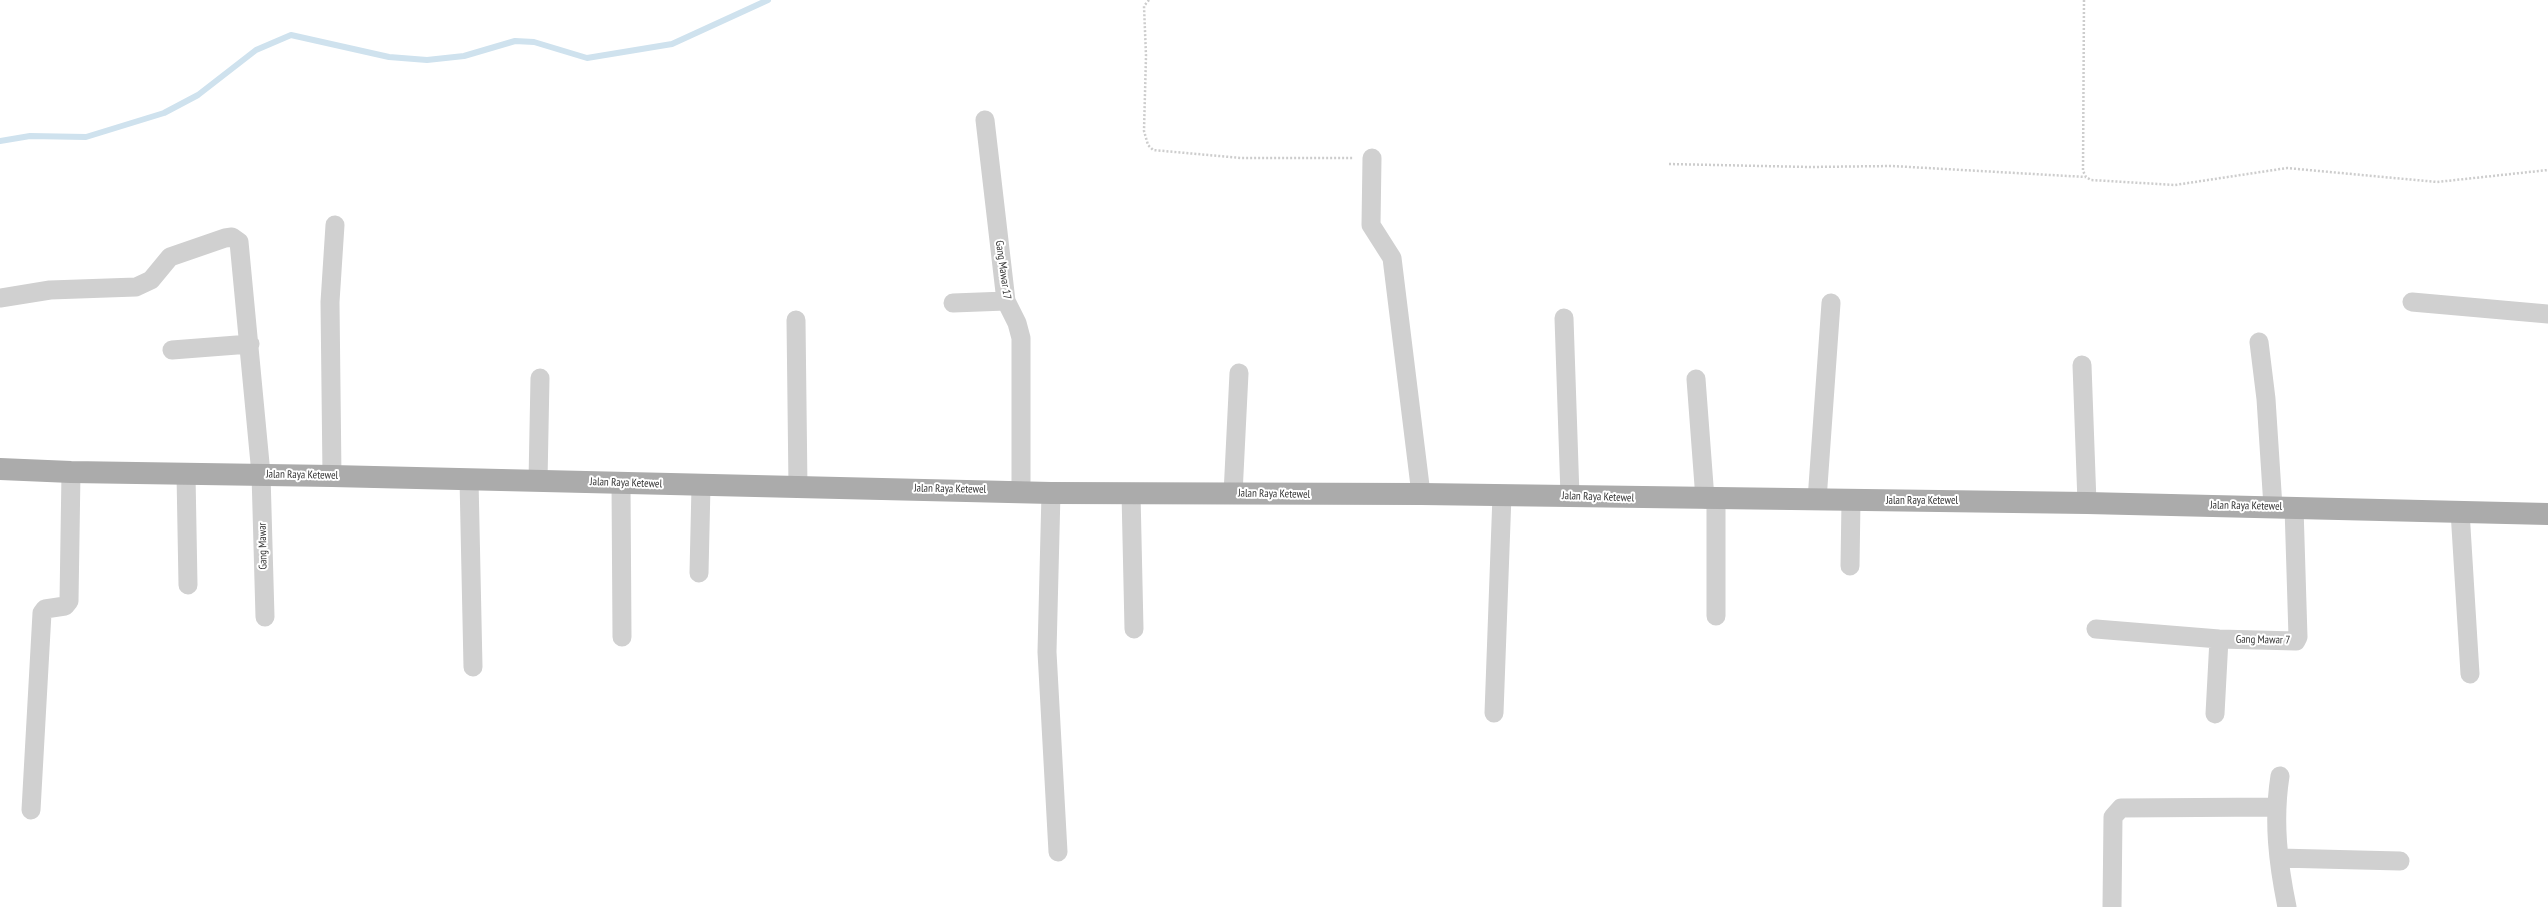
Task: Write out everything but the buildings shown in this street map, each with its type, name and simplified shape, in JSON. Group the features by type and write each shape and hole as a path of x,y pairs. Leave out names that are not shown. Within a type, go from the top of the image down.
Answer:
{"main road":[{"name":"Jalan Raya Ketewel","path":"0,469 71,472 261,474 701,486 1021,491 1052,493 1421,494 2087,503 2548,514"}],"street":[{"name":"Gang Mawar 17","path":"985,120 1006,301 1018,323 1021,338 1021,491"},
{"path":"1372,158 1370,218 1375,233 1392,258 1421,494"},
{"path":"332,476 330,302 335,225"},
{"name":"Gang Mawar","path":"0,298 50,290 141,286 151,280 170,257 232,237 239,242 250,344 261,474 265,617"},
{"path":"953,303 1006,301"},
{"path":"2412,302 2548,314"},
{"path":"1816,500 1831,303"},
{"path":"1564,318 1570,496"},
{"path":"796,320 798,488"},
{"name":"Gang Mawar 7","path":"2096,629 2219,639 2294,641 2298,637 2283,507 2266,399 2259,342"},
{"path":"172,350 250,344"},
{"path":"2082,365 2087,503"},
{"path":"1233,494 1239,373"},
{"path":"538,481 540,378"},
{"path":"1696,379 1711,499 1716,616"},
{"path":"31,810 42,613 45,609 65,606 69,601 71,472"},
{"path":"186,474 188,584"},
{"path":"469,479 473,667"},
{"path":"622,484 622,637"},
{"path":"699,573 701,486"},
{"path":"1052,493 1047,652 1058,852"},
{"path":"1131,493 1134,629"},
{"path":"1494,713 1502,495"},
{"path":"1850,566 1851,501"},
{"path":"2460,511 2470,674"},
{"path":"2215,714 2219,639"},
{"path":"2280,776 2276,807 2279,858 2287,907"},
{"path":"2112,907 2113,817 2121,808 2276,807"},
{"path":"2279,858 2400,861"}],"path":[{"path":"1149,0 1144,6 1146,56 1144,131 1148,145 1153,150 1241,158 1372,158"},
{"path":"2084,0 2083,171 2086,177"},
{"path":"1669,164 1809,167 1892,166 2086,177 2091,180 2176,185 2287,168 2437,182 2548,170"}],"waterway":[{"path":"0,141 30,136 86,137 164,113 198,95 256,50 291,35 389,57 427,60 464,56 515,41 534,42 587,58 672,44 768,0"}]}
